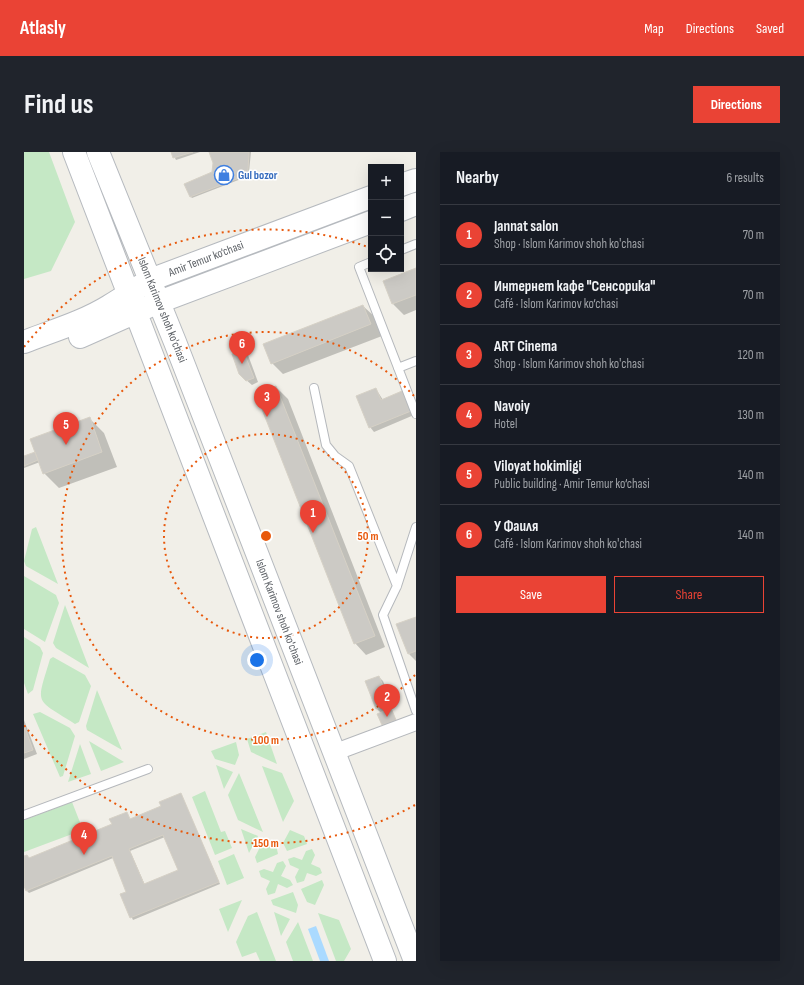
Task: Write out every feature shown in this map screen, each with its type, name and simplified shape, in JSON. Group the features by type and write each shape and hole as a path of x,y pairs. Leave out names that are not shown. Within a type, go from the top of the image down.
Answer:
{"main road":[{"name":"Islom Karimov shoh ko'chasi","path":"74,152 385,961"},
{"name":"Islom Karimov shoh ko'chasi","path":"98,152 159,302 415,961"},
{"path":"404,185 416,180"},
{"name":"Amir Temur ko‘chasi","path":"24,357 85,334 131,303 150,280 368,198"},
{"path":"404,209 416,204"},
{"name":"Amir Temur ko‘chasi","path":"24,342 85,318 109,306 131,303 159,302 368,223"}],"street":[{"path":"333,753 416,722"}],"lane":[{"path":"404,249 416,244"},
{"path":"368,263 359,267 416,414"},
{"path":"398,368 416,361"},
{"path":"314,388 326,445 335,456 349,466 397,586"},
{"path":"416,526 397,586 383,615 416,710"},
{"path":"24,815 148,769"}],"green space":[{"path":"24,152 49,152 75,222 51,271 24,279"},
{"path":"36,527 58,584 26,566 24,561 32,529"},
{"path":"24,576 56,595 59,603 45,642 24,629"},
{"path":"65,605 89,668 56,648 53,643"},
{"path":"24,637 40,647 43,653 33,690 28,694 24,683"},
{"path":"53,657 85,675 91,686 79,722 75,724 45,704 42,699 42,685 50,659"},
{"path":"97,690 122,750 87,730 86,726"},
{"path":"40,712 70,728 75,736 63,776 60,777 33,714"},
{"path":"266,732 277,764 251,752 247,739"},
{"path":"89,741 124,762 101,771"},
{"path":"236,742 239,755 235,765 215,759 211,751"},
{"path":"80,744 91,774 68,782"},
{"path":"216,765 233,772 224,789"},
{"path":"262,766 282,773 294,801 283,822"},
{"path":"239,773 263,832 238,820 228,795"},
{"path":"205,791 221,832 225,831 232,848 215,855 192,797"},
{"path":"72,802 83,830 24,852 24,820"},
{"path":"241,829 258,836 249,853"},
{"path":"290,830 304,836 307,844 287,851 283,843"},
{"path":"263,841 276,845 278,854 257,863 255,857"},
{"path":"312,849 315,855 311,864 320,868 322,873 316,876 307,873 304,881 297,883 295,877 299,869 290,865 288,859 294,857 302,860 306,851"},
{"path":"234,854 244,878 227,885 218,861"},
{"path":"283,861 286,866 281,876 290,880 293,885 287,888 278,884 275,893 268,895 266,889 270,881 261,877 259,871 264,869 273,872 277,863"},
{"path":"322,880 324,885 315,905 307,902 301,889"},
{"path":"293,892 298,905 296,913 273,905 271,900"},
{"path":"242,900 228,932 219,909"},
{"path":"257,912 276,961 260,961 256,952 242,957 236,942 248,916"},
{"path":"274,912 290,919 281,936"},
{"path":"318,913 339,920 351,949 344,961 336,961"},
{"path":"298,922 313,961 293,961 286,942"}],"water":[{"path":"316,926 329,961 320,961 308,929"}],"building":[{"path":"171,152 193,152 173,158"},
{"name":"Gul bozor","path":"209,152 249,152 248,170 239,178 190,197 184,184 212,172 213,163"},
{"path":"416,268 416,295 392,304 383,281"},
{"path":"363,305 371,324 271,364 263,344"},
{"path":"243,350 254,378 246,381 239,374 232,354"},
{"path":"276,386 375,636 354,644 256,394"},
{"path":"376,388 381,400 402,391 411,411 369,428 356,396"},
{"path":"90,417 102,452 43,474 30,439"},
{"path":"35,452 38,460 24,466 24,456"},
{"path":"416,617 416,651 408,654 396,624"},
{"path":"379,676 390,704 376,709 365,681"},
{"path":"391,708 396,720 382,725 377,714"},
{"path":"24,725 33,750 24,753"},
{"path":"181,793 219,882 130,918 120,894 126,892 112,856 26,891 24,886 24,856 27,855 29,858 112,824 109,819 127,812 130,819 161,806 159,802","holes":["163,835 178,870 144,884 129,849"]}],"place":[{"name":"Gul bozor","path":"224,175"},
{"name":"У Фаиля","path":"242,364"},
{"name":"ART Cinema","path":"267,417"},
{"name":"Viloyat hokimligi","path":"66,445"},
{"name":"Jannat salon","path":"313,533"},
{"name":"Интернет кафе \"Сенсорика\"","path":"387,717"},
{"name":"Navoiy","path":"84,855"}]}
